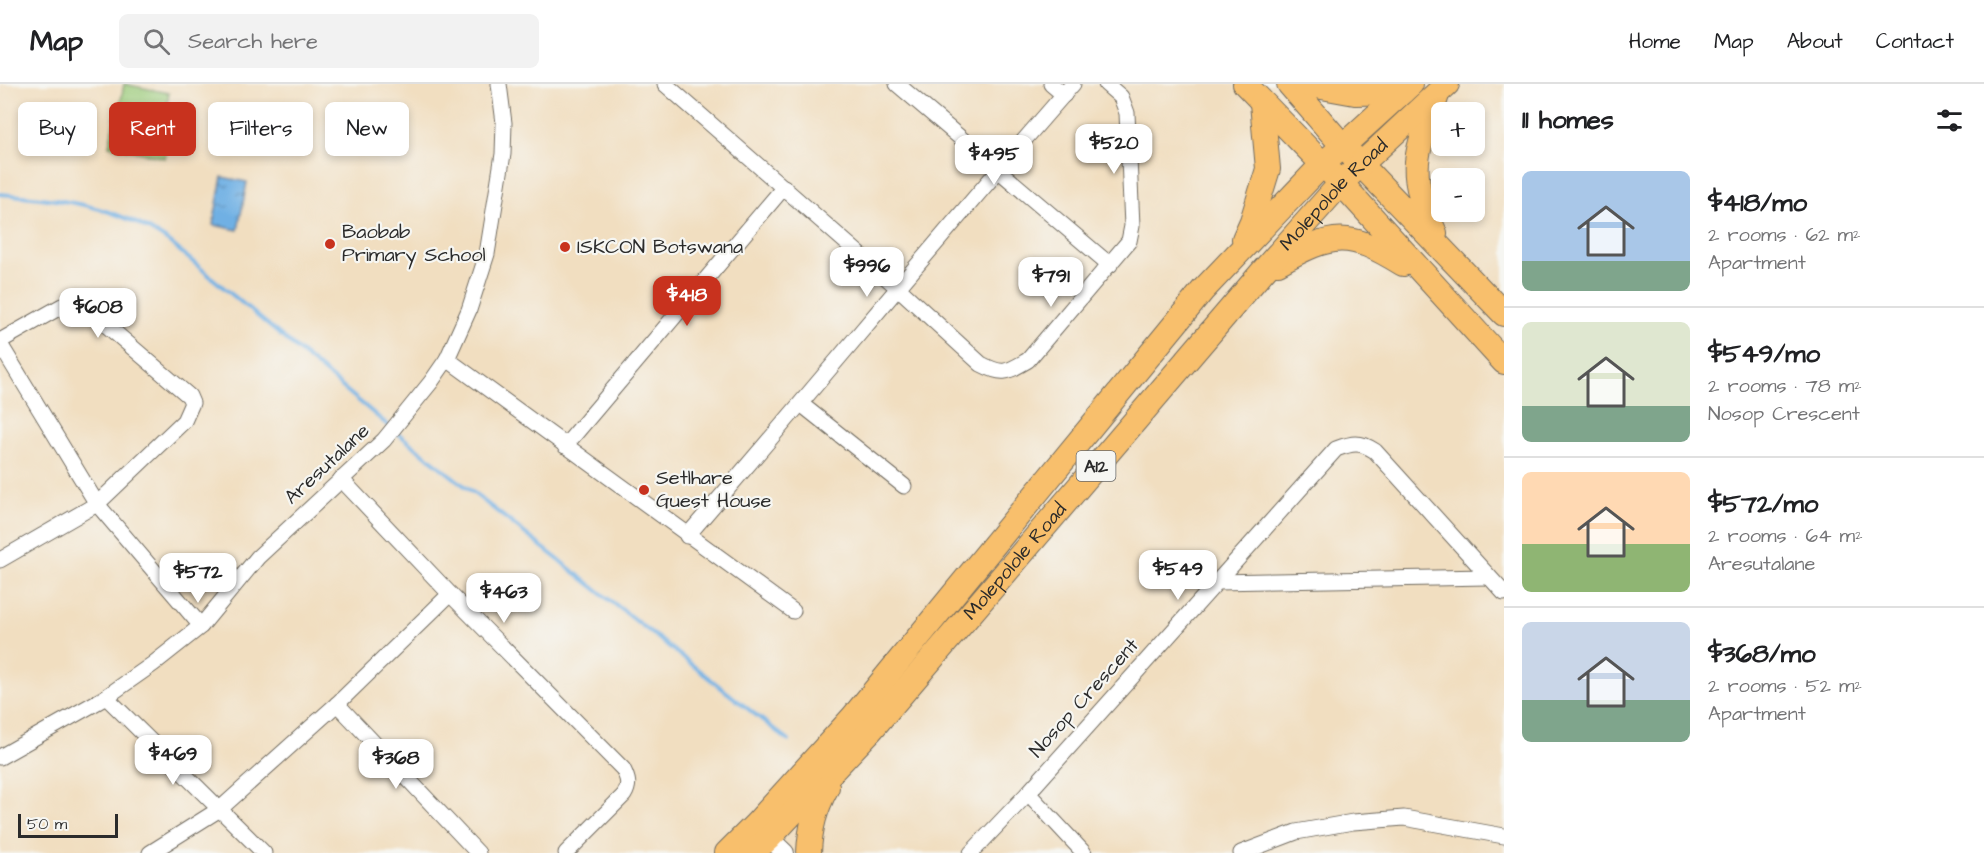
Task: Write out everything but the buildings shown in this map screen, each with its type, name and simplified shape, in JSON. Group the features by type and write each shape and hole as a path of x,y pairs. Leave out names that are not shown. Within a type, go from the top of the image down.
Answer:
{"main road":[{"path":"1245,84 1341,183 1504,362"},
{"path":"1288,84 1342,145 1504,315"},
{"path":"1305,84 1355,93 1406,88"},
{"name":"Molepolole Road","path":"762,843 853,717 1203,290 1342,145 1406,88"},
{"path":"1442,88 1426,123 1416,161 1417,185 1422,203 1442,248"},
{"name":"Molepolole Road","path":"727,853 762,843 840,763 1341,183 1442,88"},
{"path":"1238,252 1252,221 1268,169 1262,103"},
{"path":"1263,271 1303,249 1329,240 1351,240 1376,247 1426,278"},
{"path":"809,853 810,831 816,807 840,763"}],"street":[{"name":"Aresutalane","path":"0,757 106,697 201,626 258,558 384,440 403,419 447,359 469,310 487,254 503,154 504,123 499,84"},
{"path":"665,84 897,287 981,364 995,372 1008,372 1028,360 1129,241 1132,226 1127,113 1121,98 1106,84"},
{"path":"897,84 1110,265"},
{"path":"687,536 1068,89 1051,84"},
{"path":"565,446 784,187"},
{"path":"0,560 97,504 184,421 189,413 192,403 189,396 84,306 74,304 62,306 0,342 97,504 201,626"},
{"path":"447,359 793,611"},
{"path":"801,404 904,486"},
{"name":"Nosop Crescent","path":"971,853 1028,793 1336,449 1352,443 1365,444 1375,451 1487,577"},
{"path":"341,479 450,594 623,769 628,777 629,787 624,795 566,853"},
{"path":"1218,582 1487,577 1504,593"},
{"path":"150,853 220,809 337,704 450,594"},
{"path":"106,697 264,853"},
{"path":"337,704 478,853"},
{"path":"1028,793 1084,853"},
{"path":"1241,853 1296,832 1353,822 1404,818 1504,836"}],"green space":[{"path":"124,84 169,93 167,102 121,102"}],"water":[{"path":"222,177 247,182 238,230 213,225"}],"waterway":[{"path":"0,194 45,198 87,206 128,219 148,229 168,241 390,427"},
{"path":"396,432 789,741"}],"place":[{"name":"Baobab Primary School","path":"330,244"},
{"name":"ISKCON Botswana","path":"565,247"},
{"name":"Setlhare Guest House","path":"644,490"}]}
